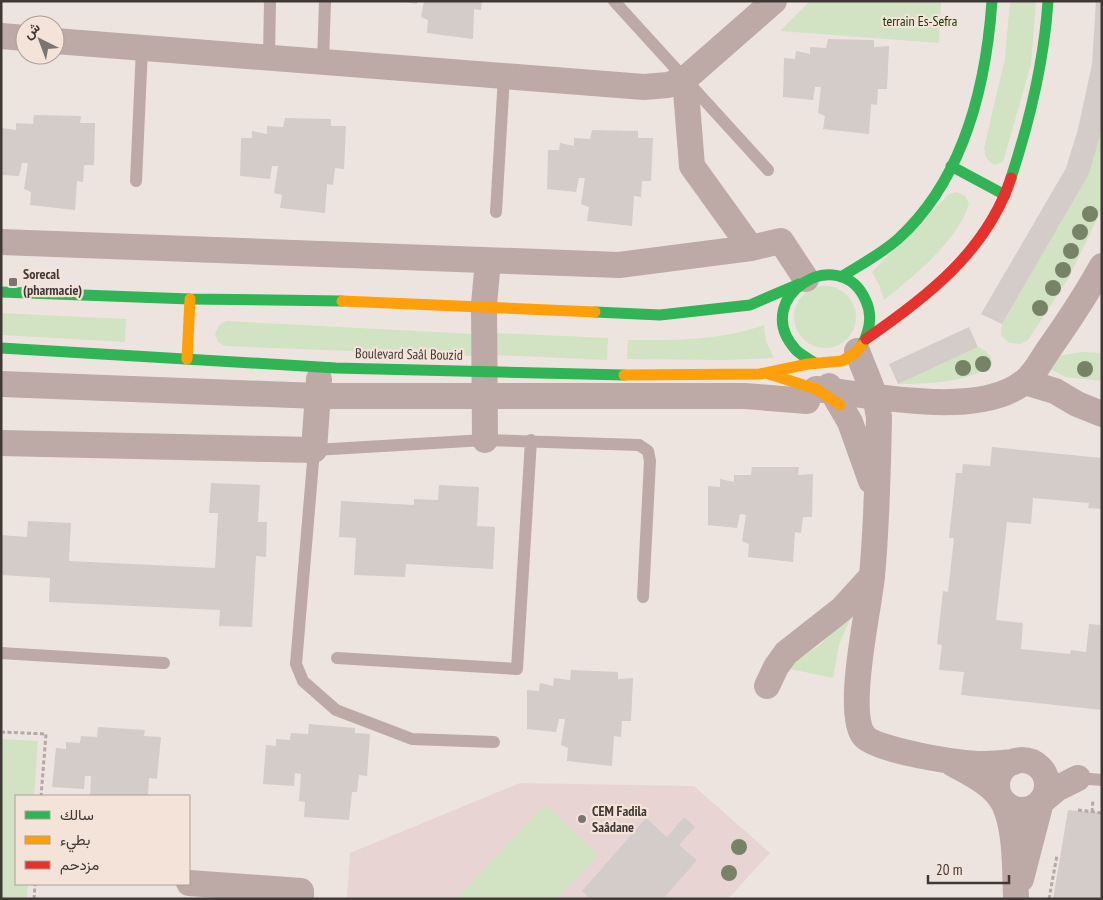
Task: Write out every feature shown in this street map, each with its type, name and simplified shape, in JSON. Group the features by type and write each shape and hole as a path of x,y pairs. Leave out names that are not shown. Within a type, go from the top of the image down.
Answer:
{"main road":[{"path":"841,277 899,238 930,204 951,166 968,129 983,83 992,1"},
{"name":"Boulevard Saâl Bouzid","path":"1,348 319,367 486,383 621,375 769,374 815,362 830,364 845,360 924,298 951,273 988,229 1005,196 1035,103 1048,1"},
{"path":"951,166 1005,196"},
{"path":"1,292 190,299 484,304 616,314 660,315 750,306 804,281 830,275 841,277 855,284 867,303 871,325 862,345"},
{"path":"804,281 790,293 784,306 782,320 784,334 791,347 801,356 815,362"},
{"path":"187,360 190,299"},
{"path":"769,374 823,396"}],"street":[{"path":"65,42 644,87 668,85 685,79 774,1"},
{"path":"1,36 15,37"},
{"path":"685,79 692,166 751,248"},
{"path":"1,242 619,265 751,248 781,241 804,281"},
{"path":"486,440 484,304 488,261"},
{"path":"1,384 318,396 486,383 746,396 823,396 877,406 902,399 948,403 982,400 1004,394 1025,382 1084,297 1102,266"},
{"path":"862,345 877,406 876,498 872,576 859,671 857,724 864,737 880,745 950,762 1026,764 1056,774 1090,779"},
{"path":"815,362 823,396 856,435 876,498"},
{"path":"1,444 314,450 319,367"},
{"path":"1025,382 1055,391 1077,404 1102,414"},
{"path":"767,686 776,667 786,653 842,609 872,576"},
{"path":"950,762 978,778 1010,808 1026,810 1041,802 1058,788 1090,779"},
{"path":"1016,899 1041,802 1047,786 1046,778 1026,764"},
{"path":"1016,899 1010,824 1004,803 999,795 998,779 1001,771 1026,764"},
{"path":"190,883 301,891 300,899"}],"lane":[{"path":"268,57 270,1"},
{"path":"323,62 325,1"},
{"path":"614,1 768,170"},
{"path":"136,180 142,48"},
{"path":"496,212 504,76"},
{"path":"494,742 412,739 336,710 303,681 296,664 314,450 486,440 639,445 648,451 650,461 642,597"},
{"path":"337,658 517,669 530,440"},
{"path":"1,654 164,663"}],"path":[{"path":"1,732 46,734 42,795"},
{"path":"1076,810 1102,813"},
{"path":"1049,899 1058,850"},
{"path":"34,899 35,885"}],"shaded area":[{"name":"CEM Fadila Saâdane","path":"520,783 694,786 770,853 728,899 347,899 350,853"}],"green space":[{"name":"terrain Es-Sefra","path":"810,1 941,1 939,43 780,31"},
{"path":"1010,1 1036,1 1031,64 1003,162 994,165 986,158 984,148 1005,58"},
{"path":"1102,127 1102,209 1068,279 1028,340 1021,344 1009,343 1001,335 1002,324 1089,174"},
{"path":"957,192 965,196 969,203 964,217 956,230 934,257 884,300 872,272 949,194"},
{"path":"825,286 837,289 847,295 853,305 856,317 853,329 847,339 837,345 825,348 813,345 803,339 797,329 794,317 797,305 803,295 813,289"},
{"path":"1,313 126,319 125,342 1,335"},
{"path":"227,321 475,334 475,356 225,346 218,342 215,333 220,324"},
{"path":"764,325 766,341 774,358 724,360 627,359 628,340 714,337"},
{"path":"494,333 608,338 607,360 494,355"},
{"path":"978,347 988,354 992,362 992,365 982,371 959,379 922,384 898,384"},
{"path":"1082,352 1102,353 1102,381 1065,377 1047,367 1055,356"},
{"path":"852,614 839,645 833,678 785,668 820,645"},
{"path":"1,739 38,741 34,795 15,795 15,885 28,885 27,899 1,899"},
{"path":"545,805 598,855 556,899 456,899"}],"building":[{"path":"398,1 417,1 417,4"},
{"path":"424,1 482,1 481,10 474,9 473,39 427,33 428,20 421,17"},
{"path":"1096,1 1102,1 1102,127 1089,174 1002,324 981,314 1066,168 1078,129 1092,64"},
{"path":"828,39 874,40 874,47 889,46 887,89 878,89 877,105 871,104 869,134 823,129 825,116 818,113 821,87 815,87 813,100 783,97 784,58 795,59 796,51 810,54 810,47 826,48"},
{"path":"34,115 81,116 80,123 95,123 94,165 84,165 83,182 77,181 75,210 30,205 31,192 24,189 28,163 22,163 19,176 1,175 2,128 16,130 16,123 33,124"},
{"path":"285,118 331,119 331,126 346,126 344,169 335,168 333,185 327,184 325,213 280,208 282,195 274,193 278,166 272,166 270,179 240,176 241,138 252,138 252,131 267,134 267,126 283,127"},
{"path":"592,130 638,131 638,138 653,138 651,181 642,181 641,197 634,196 632,226 587,221 589,207 581,204 585,178 579,178 576,192 547,189 548,150 559,150 560,143 574,146 574,138 590,139"},
{"path":"969,327 978,347 898,384 889,364"},
{"path":"992,447 1102,458 1102,509 1088,508 1089,503 1033,498 1031,524 1007,522 996,620 1023,623 1021,649 1070,654 1071,650 1086,652 1089,624 1102,625 1102,710 961,695 964,672 939,670 942,645 937,644 943,591 948,592 954,538 949,538 956,473 962,473 963,464 990,466"},
{"path":"752,467 799,467 798,475 813,474 812,517 803,517 801,533 795,532 793,562 748,557 749,544 742,541 746,515 740,514 737,528 708,525 708,486 720,487 720,479 734,482 734,475 751,475"},
{"path":"211,483 260,485 258,522 267,522 266,557 256,556 252,627 219,626 220,610 49,602 50,578 1,575 1,535 27,537 28,521 71,523 69,561 215,568 218,513 209,513"},
{"path":"439,485 479,487 477,526 495,527 493,569 406,564 405,577 354,575 356,538 339,537 341,501 414,505 414,499 438,500"},
{"path":"571,670 618,672 618,679 633,678 631,721 622,721 621,737 614,736 612,766 567,761 568,748 561,745 565,719 559,719 556,732 527,729 527,690 539,691 540,683 553,686 554,678 570,680"},
{"path":"309,724 355,728 355,733 370,734 367,776 359,775 357,792 352,792 349,820 304,817 305,802 299,801 301,774 295,773 294,786 263,784 266,745 276,746 276,739 290,740 291,733 308,734"},
{"path":"98,727 145,730 144,736 161,737 157,779 149,778 148,795 90,795 91,776 85,776 84,789 52,787 56,748 66,749 66,742 80,743 81,736 97,737"},
{"path":"1068,810 1102,813 1102,899 1053,899"},
{"path":"684,817 695,827 679,845 697,860 663,899 590,899 582,891 646,818 667,837"}],"traffic: fast":[{"path":"841,277 898,239 921,215 940,189 968,130 977,98 984,66 992,1"},
{"path":"1011,178 1024,135 1040,69 1048,1"},
{"path":"951,166 1005,195"},
{"path":"815,363 796,350 784,330 783,312 790,296 803,283 820,276 837,276 854,283 866,301 870,323 862,345"},
{"path":"595,312 660,315 750,305 799,284"},
{"path":"1,292 190,299 342,301"},
{"path":"1,348 336,368 624,375"}],"traffic: slow":[{"path":"187,359 190,299"},
{"path":"342,301 595,312"},
{"path":"624,375 760,374 808,364 842,361 855,353 862,345"},
{"path":"769,374 816,389 840,405"}],"traffic: jam":[{"path":"866,339 932,289 971,250 987,228 1011,178"}],"place":[{"name":"Sorecal (pharmacie)","path":"13,282"},
{"name":"CEM Fadila Saâdane","path":"582,819"}]}
